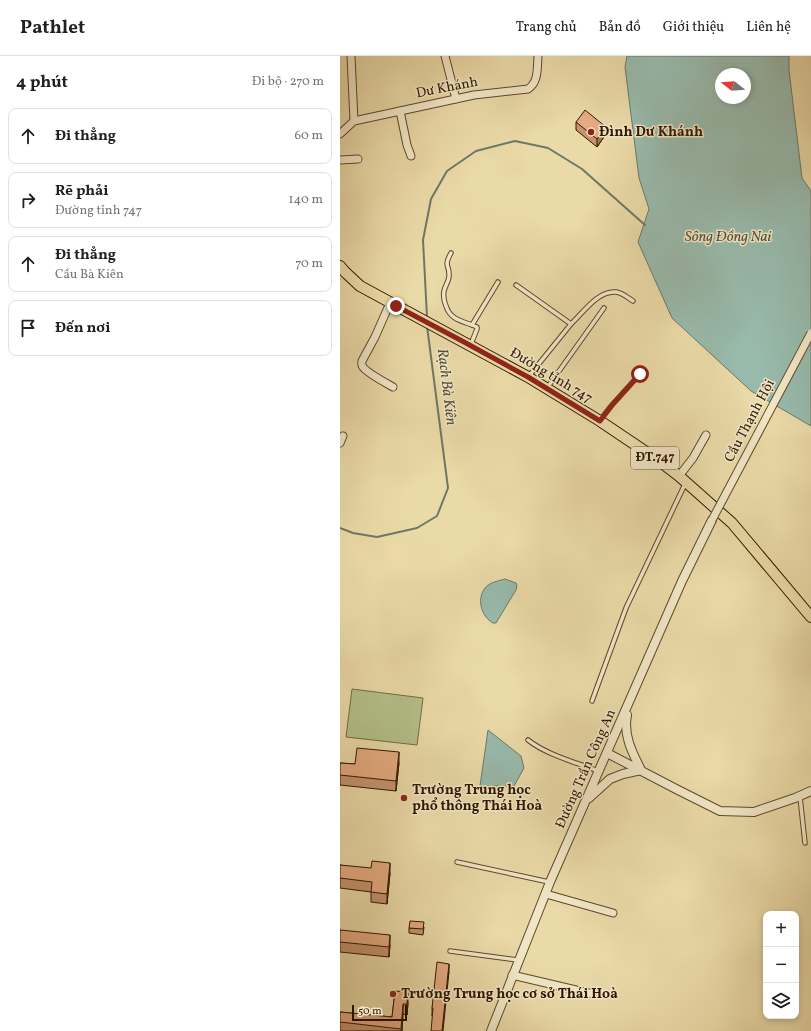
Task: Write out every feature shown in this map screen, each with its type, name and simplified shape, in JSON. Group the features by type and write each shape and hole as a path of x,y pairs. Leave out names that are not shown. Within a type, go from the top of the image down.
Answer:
{"main road":[{"name":"ĐT.747","path":"340,266 360,286 393,305 467,343"},
{"name":"Đường tỉnh 747","path":"467,343 528,377 600,421 658,460 732,523 811,617"}],"street":[{"path":"340,134 354,121 351,56"},
{"path":"446,56 456,99"},
{"name":"Dư Khánh","path":"354,121 456,99 528,89 533,86 536,79 538,56"},
{"path":"400,111 411,156"},
{"path":"340,160 358,159"},
{"path":"393,305 362,361 363,368 393,387"},
{"name":"Cầu Thạnh Hội","path":"712,520 811,333"},
{"path":"682,480 706,435"},
{"name":"Đường Trần Công An","path":"491,1031 550,882 682,581 712,520"},
{"path":"628,704 625,722 626,735 640,770"},
{"path":"607,753 720,811 754,812 811,791"},
{"path":"587,800 610,779 622,774 640,770"},
{"path":"546,894 613,914"},
{"path":"512,975 593,994"}],"lane":[{"path":"451,253 447,262 450,275 443,293 444,302 451,316 477,327 467,343"},
{"path":"472,325 498,282"},
{"path":"516,285 571,324"},
{"path":"528,377 571,324 595,301 606,293 616,292 633,301"},
{"path":"547,389 604,308"},
{"path":"600,421 612,405 640,374"},
{"path":"592,701 626,608 682,480"},
{"path":"528,740 535,746 544,750 599,771"},
{"path":"800,796 805,843"},
{"path":"457,862 550,882"},
{"path":"450,951 518,960"}],"green space":[{"path":"352,689 423,698 417,745 346,737"}],"water":[{"name":"Sông Đồng Nai","path":"627,56 789,56 789,70 802,178 811,191 811,426 751,391 672,318 638,242 649,209 639,178 625,67"},
{"path":"505,579 516,583 516,590 496,623 493,623 483,612 481,603 482,593 489,584"},
{"path":"488,730 521,756 524,768 514,786 480,786"}],"building":[{"path":"585,110 606,127 597,139 576,122"},
{"path":"357,748 399,752 396,781 340,775 340,763 355,764"},
{"path":"372,861 390,863 387,894 371,892 372,882 340,878 340,865 371,868"},
{"path":"410,921 424,922 423,929 409,928"},
{"path":"340,930 390,935 389,947 340,942"},
{"path":"437,962 449,964 442,1031 431,1031 432,1008"},
{"path":"395,991 408,992 407,1004 403,1004 401,1029 340,1022 340,1012 392,1017"}],"waterway":[{"name":"Rạch Bà Kiên","path":"427,317 423,240 431,199 447,171 476,151 515,141 548,148 582,169 645,225"},
{"name":"Rạch Bà Kiên","path":"340,528 353,533 377,537 417,528 437,516 448,488 427,326"}],"place":[{"name":"Đình Dư Khánh","path":"591,132"},
{"name":"Trường Trung học phổ thông Thái Hoà","path":"404,798"},
{"name":"Trường Trung học cơ sở Thái Hoà","path":"393,994"}],"route":[{"path":"396,306 528,377 600,421 612,405 640,374"}]}
